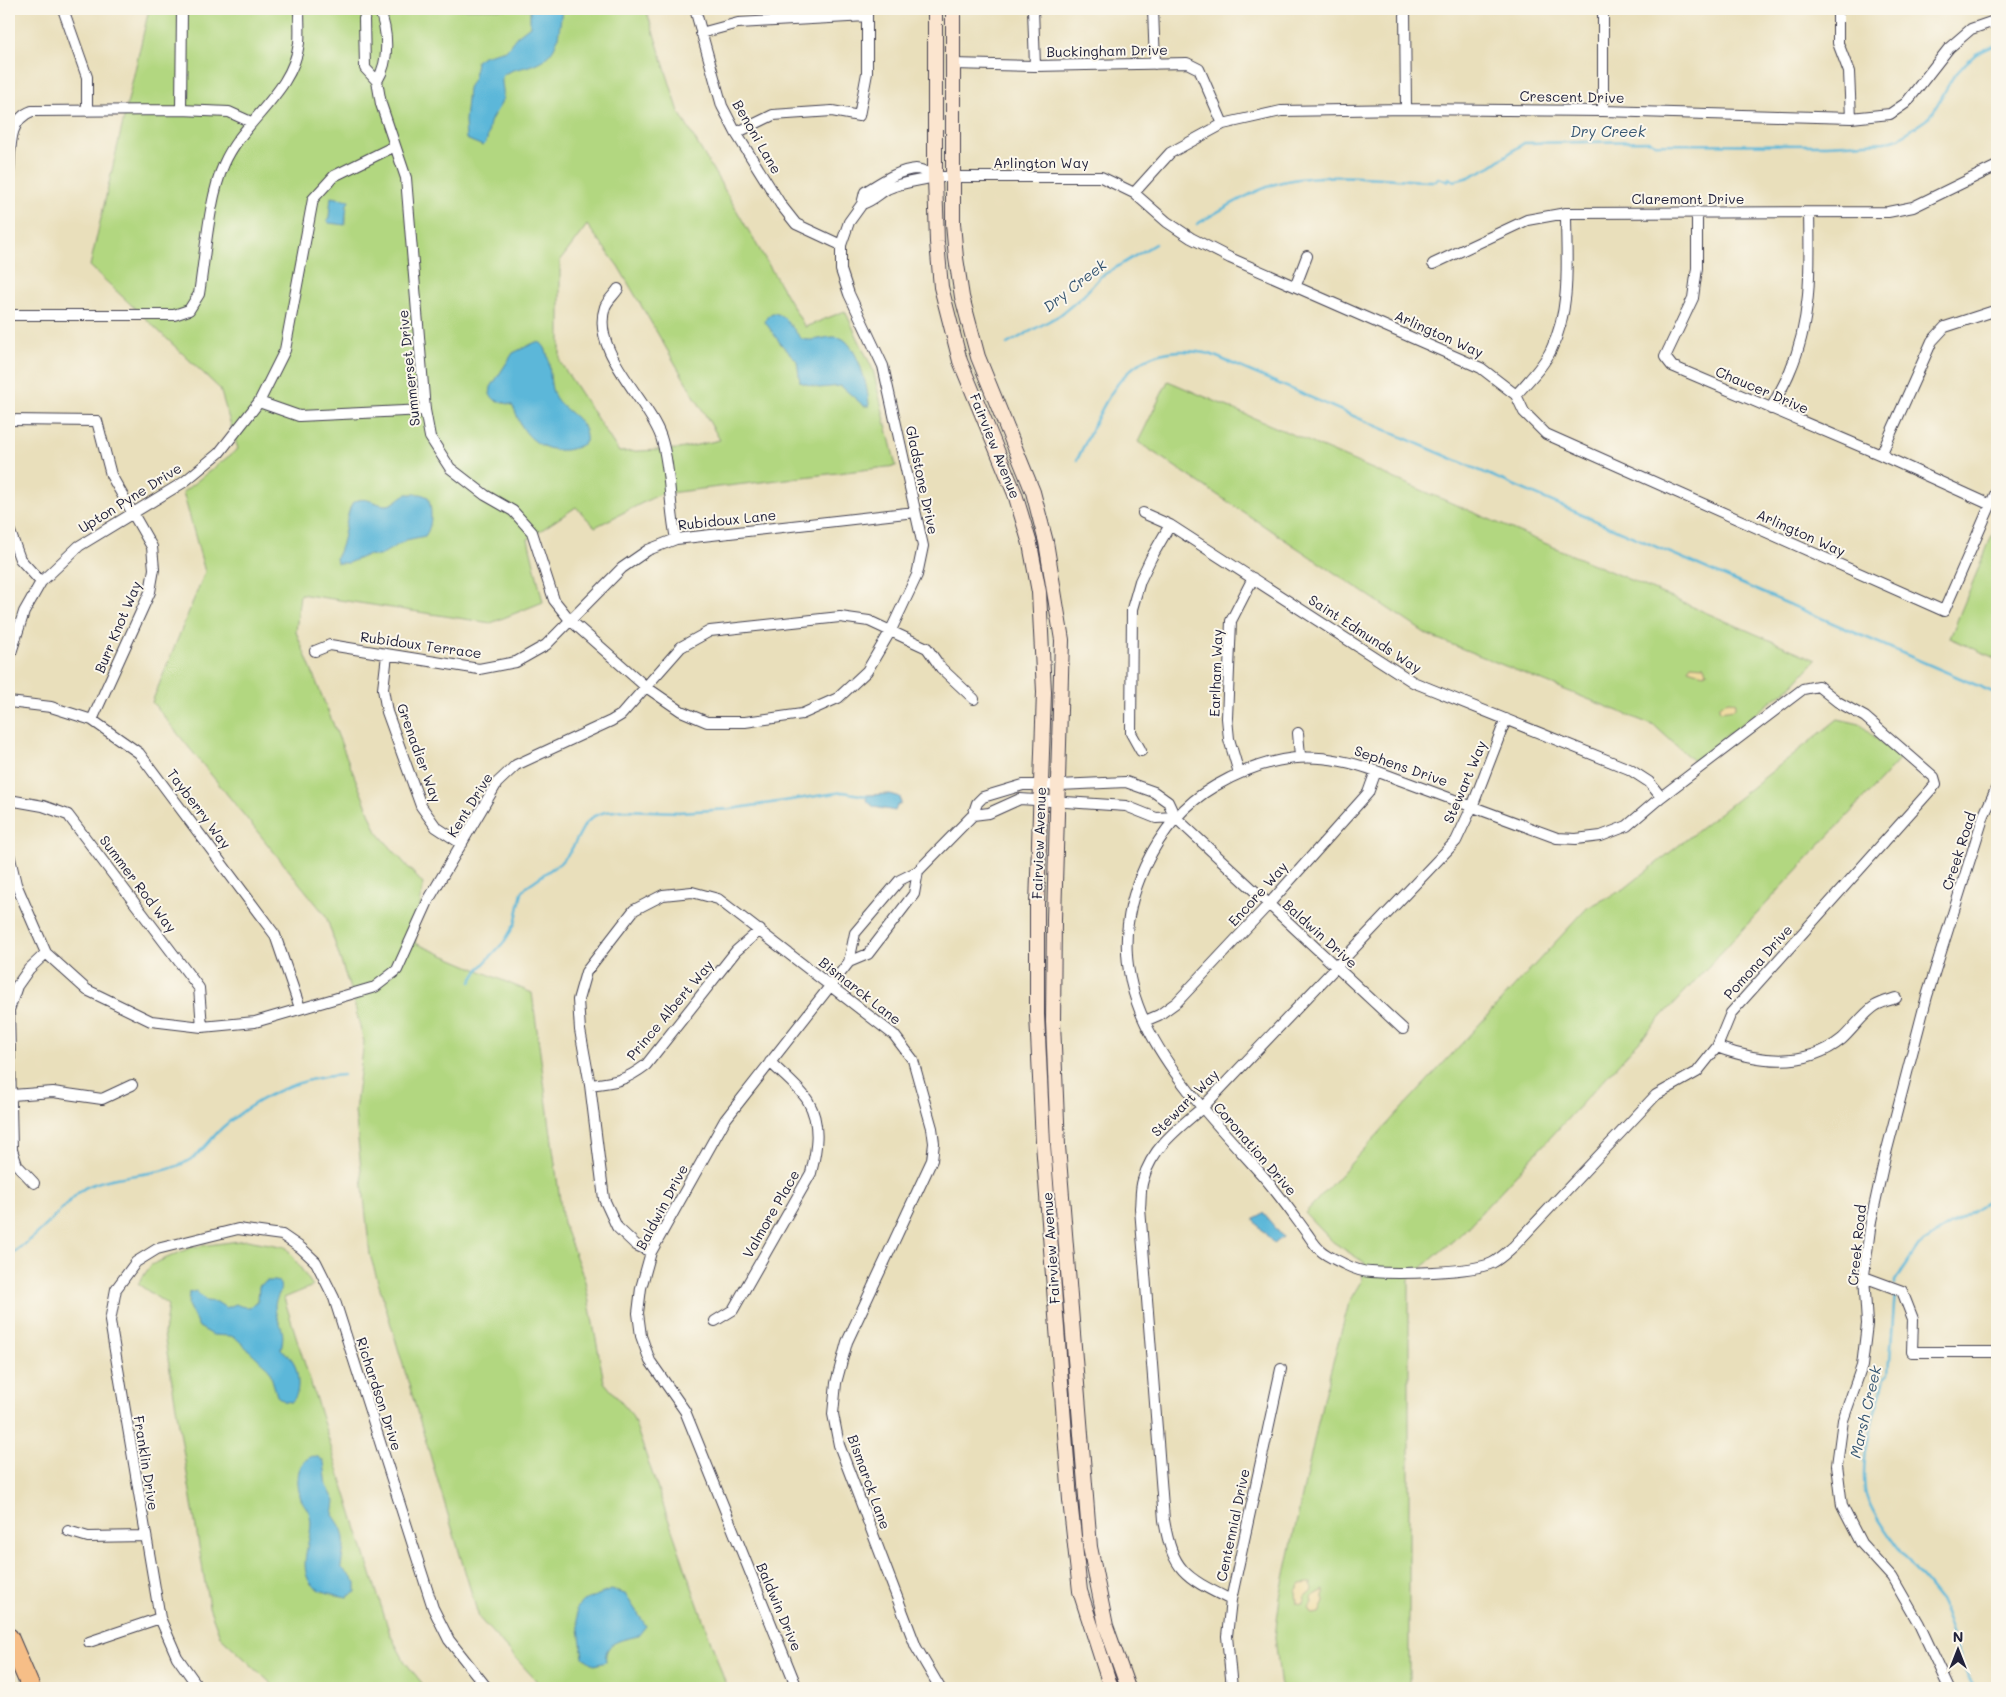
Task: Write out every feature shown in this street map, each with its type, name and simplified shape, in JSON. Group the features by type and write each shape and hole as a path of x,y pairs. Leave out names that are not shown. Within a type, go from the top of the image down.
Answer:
{"highway":[{"path":"9,1637 31,1688"}],"street":[{"path":"63,9 87,77 86,111"},
{"path":"181,110 182,9"},
{"path":"9,315 174,315 189,310 199,294 217,179 234,144 251,122 275,97 293,67 299,43 298,9"},
{"name":"Summerset Drive","path":"368,9 364,19 365,68 377,82 381,104 406,178 425,410 430,437 450,468 485,495 513,512 532,532 554,600 570,620 646,687"},
{"name":"Summerset Drive","path":"377,82 384,69 386,26 379,9"},
{"name":"Benoni Lane","path":"695,9 722,106 736,133 781,205 796,224 841,245"},
{"name":"Fairview Avenue","path":"935,9 936,242 942,287 960,361 1015,494 1030,544 1039,592 1044,692 1037,905 1038,1024 1044,1152 1070,1500 1080,1591 1111,1688"},
{"name":"Fairview Avenue","path":"953,9 953,177 956,258 962,297 978,357 1033,492 1046,542 1062,640 1053,1022 1058,1146 1090,1547 1106,1626 1128,1688"},
{"path":"1033,9 1035,66"},
{"path":"1153,9 1155,64"},
{"path":"1405,9 1406,109"},
{"path":"1603,9 1603,111"},
{"path":"1838,9 1838,43 1849,72 1851,118"},
{"path":"701,33 738,23 867,12 867,73 859,116 832,111 773,115 736,133"},
{"name":"Crescent Drive","path":"1134,193 1170,153 1223,124 1281,111 1406,109 1603,111 1851,118 1890,114 1906,103 1948,48 1971,29 1997,20"},
{"name":"Buckingham Drive","path":"954,64 1035,66 1187,63 1199,69 1223,124"},
{"path":"9,173 14,125 23,115 32,111 181,110 229,112 251,122"},
{"name":"Upton Pyne Drive","path":"9,659 24,612 41,582 80,546 184,482 218,454 259,402 285,350 313,199 334,176 395,146"},
{"name":"Claremont Drive","path":"1433,264 1527,220 1566,212 1888,212 1913,207 1997,166"},
{"name":"Gladstone Drive","path":"646,687 681,711 707,722 745,722 802,714 838,698 867,671 891,630 918,568 923,546 883,366 849,294 840,270 841,245 849,222 862,204 875,200 884,185 904,172 918,169 935,177"},
{"name":"Arlington Way","path":"935,177 1101,177 1134,193 1167,222 1191,238 1230,258 1296,285 1481,368 1516,396 1524,412 1546,434 1944,611 1991,505"},
{"path":"1516,396 1534,375 1551,350 1561,321 1566,297 1566,212"},
{"name":"Chaucer Drive","path":"1697,212 1697,268 1693,298 1665,357 1672,366 1881,455 1991,505"},
{"path":"1771,408 1791,370 1804,326 1811,277 1809,213"},
{"path":"1296,285 1307,256"},
{"path":"618,289 605,307 603,331 610,352 660,435 665,454 676,539"},
{"path":"1881,455 1932,341 1945,326 1997,310"},
{"path":"259,402 299,416 425,410"},
{"name":"Burr Knot Way","path":"9,420 97,421 111,475 152,547 154,569 150,592 92,720"},
{"path":"1991,505 1997,490"},
{"name":"Rubidoux Lane","path":"570,620 622,568 648,550 676,539 916,512"},
{"name":"Saint Edmunds Way","path":"1143,513 1170,524 1413,682 1629,769 1649,782 1661,797"},
{"path":"1141,751 1131,733 1132,609 1140,581 1170,524"},
{"path":"9,529 20,559 41,582"},
{"name":"Earlham Way","path":"1239,773 1229,739 1227,718 1232,620 1253,578"},
{"name":"Kent Drive","path":"46,953 86,990 151,1021 202,1026 255,1022 376,987 397,970 429,899 497,782 516,765 611,722 620,715 681,647 710,631 840,617 869,620 927,648 941,668 974,700"},
{"name":"Rubidoux Terrace","path":"315,651 330,645 479,669 516,662 546,645 570,620"},
{"name":"Grenadier Way","path":"387,655 383,689 387,712 421,806 436,827 462,844"},
{"name":"Sephens Drive","path":"1175,817 1203,793 1239,773 1266,762 1300,756 1352,762 1557,838 1576,840 1601,836 1627,826 1661,797 1802,689 1818,686"},
{"name":"Pomona Drive","path":"1493,1263 1514,1246 1656,1096 1697,1072 1717,1047 1731,1013 1936,784 1934,777 1865,717 1838,702 1818,686"},
{"name":"Tayberry Way","path":"9,702 51,707 92,720 139,753 275,934 300,1008"},
{"name":"Stewart Way","path":"1230,1600 1185,1575 1170,1550 1164,1520 1140,1208 1143,1180 1155,1153 1173,1132 1202,1108 1456,840 1472,806 1506,719"},
{"path":"1298,733 1300,756"},
{"name":"Encore Way","path":"1145,1021 1159,1015 1177,1002 1268,905 1368,793 1376,770"},
{"name":"Baldwin Drive","path":"797,1688 685,1411 650,1361 644,1345 638,1313 641,1288 651,1252 725,1120 849,962 855,933 900,880 918,871 973,815 977,803 983,797 1023,784 1058,785 1126,782 1154,792 1168,802 1175,817 1403,1029"},
{"name":"Creek Road","path":"1949,1688 1919,1624 1892,1577 1861,1543 1842,1506 1836,1465 1843,1420 1862,1366 1868,1324 1864,1277 1873,1212 1927,996 1984,815 1997,787"},
{"path":"973,815 990,813 1020,799 1126,806 1156,818 1175,817"},
{"name":"Summer Rod Way","path":"9,800 43,806 68,816 199,988 202,1026"},
{"name":"Coronation Drive","path":"1175,817 1153,850 1138,883 1128,919 1125,955 1131,988 1164,1060 1202,1108 1266,1179 1320,1251 1346,1265 1369,1272 1465,1270 1493,1263"},
{"path":"9,854 16,884 46,953 29,969 17,986 9,1010 12,1150 17,1165 34,1183"},
{"name":"Baldwin Drive","path":"849,962 868,954 914,894 918,871"},
{"name":"Bismarck Lane","path":"651,1252 636,1245 617,1227 604,1199 590,1085 580,1030 578,1000 586,972 634,910 663,895 692,892 718,898 894,1035 913,1060 932,1128 934,1143 932,1160 847,1342 836,1383 833,1414 839,1445 916,1646 940,1688"},
{"name":"Prince Albert Way","path":"590,1085 610,1083 630,1077 646,1065 736,951 760,930"},
{"path":"1717,1047 1746,1058 1780,1060 1816,1054 1841,1040 1875,1006 1896,998"},
{"name":"Valmore Place","path":"715,1321 733,1310 811,1173 816,1154 817,1130 808,1101 770,1062"},
{"path":"12,1095 54,1092 102,1098 132,1085"},
{"name":"Richardson Drive","path":"156,1249 238,1229 282,1235 301,1248 316,1262 334,1298 433,1608 448,1640 487,1688"},
{"name":"Franklin Drive","path":"156,1249 136,1262 116,1289 110,1321 144,1536 160,1618 177,1657 199,1688"},
{"path":"1864,1277 1902,1291 1913,1318 1912,1352 1997,1352"},
{"name":"Centennial Drive","path":"1232,1688 1227,1636 1230,1600 1281,1369"},
{"path":"68,1531 88,1537 144,1536"},
{"path":"89,1642 160,1618"}],"green space":[{"path":"149,9 646,9 679,112 805,327 845,311 873,370 896,466 660,494 595,527 576,507 528,539 543,602 491,623 300,594 296,632 377,832 423,884 415,943 532,993 563,1223 585,1281 604,1382 632,1415 727,1688 543,1688 479,1618 370,1255 355,1111 364,1042 352,995 326,916 152,702 205,572 183,492 238,449 220,389 90,266","holes":["587,225 618,266 720,440 679,449 619,452 560,362 560,261"]},
{"path":"1168,381 1816,660 1793,685 1693,761 1655,726 1428,635 1138,442"},
{"path":"1997,523 1997,659 1950,638"},
{"path":"1838,719 1860,724 1900,759 1463,1232 1409,1279 1409,1688 1281,1688 1275,1637 1280,1597 1324,1395 1349,1303 1361,1283 1365,1263 1333,1242 1305,1213 1587,908 1624,889"},
{"path":"247,1240 286,1247 313,1286 284,1298 390,1634 405,1662 426,1688 276,1688 220,1636 209,1607 164,1334 168,1305 138,1284 151,1265 192,1247"}],"sand":[{"path":"1691,665 1705,666 1707,672 1704,674 1688,669"},
{"path":"1725,702 1736,703 1734,709 1720,711 1719,707"},
{"path":"1311,1583 1312,1590 1305,1596 1303,1604 1297,1603 1296,1592 1301,1584"},
{"path":"1324,1590 1324,1602 1319,1613 1312,1614 1308,1608 1312,1603 1311,1597"}],"water":[{"path":"530,9 562,9 556,44 547,57 539,62 512,70 503,75 503,99 491,120 485,144 483,146 466,139 465,121 468,88 474,77 476,61 483,56 506,50 517,36 530,26"},
{"path":"331,197 350,200 347,204 345,225 329,223 327,221"},
{"path":"772,313 785,319 802,339 812,340 836,337 847,342 861,368 867,389 869,406 864,406 841,386 819,388 800,382 797,361 781,344 765,322"},
{"path":"536,342 541,343 545,347 549,360 554,395 563,407 580,421 584,427 586,442 577,447 568,450 558,450 540,444 525,432 512,405 495,400 490,395 491,387 513,353"},
{"path":"407,494 421,494 428,497 431,517 428,532 425,536 406,540 379,556 367,555 348,563 337,563 336,558 342,545 352,503 366,500 389,505"},
{"path":"889,794 900,797 901,804 897,806 895,811 874,807 866,800 867,795"},
{"path":"1263,1213 1283,1237 1274,1244 1254,1220"},
{"path":"267,1281 279,1282 280,1285 275,1306 283,1335 281,1349 293,1361 297,1377 297,1394 291,1402 284,1401 277,1396 269,1369 237,1339 231,1336 213,1335 199,1327 188,1305 189,1293 196,1291 206,1301 217,1302 226,1308 236,1304 251,1307 258,1301 259,1286"},
{"path":"313,1456 318,1457 324,1462 327,1486 335,1501 333,1515 338,1522 344,1540 341,1567 356,1582 356,1592 347,1597 328,1593 314,1587 307,1576 305,1559 311,1524 308,1510 301,1499 298,1487 298,1474 303,1463"},
{"path":"611,1590 625,1594 646,1626 638,1636 620,1640 611,1646 606,1655 606,1662 594,1665 583,1657 576,1608 583,1601"}],"waterway":[{"name":"Dry Creek","path":"1197,224 1253,193 1287,181 1322,177 1429,181 1436,181 1438,178 1448,181 1449,178 1454,181 1469,177 1491,166 1524,143 1650,141 1655,144 1826,145 1885,142 1899,138 1930,117 1953,77 1976,54 1997,44"},
{"name":"Dry Creek","path":"1007,344 1060,315 1083,296 1100,277 1155,244"},
{"path":"1077,460 1110,394 1123,377 1139,363 1158,354 1181,351 1210,354 1997,694"},
{"path":"471,982 479,969 504,942 515,924 522,892 527,886 560,863 570,852 585,824 594,816 605,812 624,810 678,812 731,809 843,792 866,796"},
{"path":"9,1255 38,1233 85,1188 113,1179 164,1170 188,1161 202,1150 223,1127 264,1098 310,1080 343,1075"},
{"name":"Marsh Creek","path":"1895,1285 1895,1281 1920,1244 1985,1203 1997,1186"},
{"name":"Marsh Creek","path":"1895,1291 1889,1374 1885,1378 1869,1433 1864,1476 1865,1490 1885,1530 1939,1600 1964,1667 1977,1688"}]}
